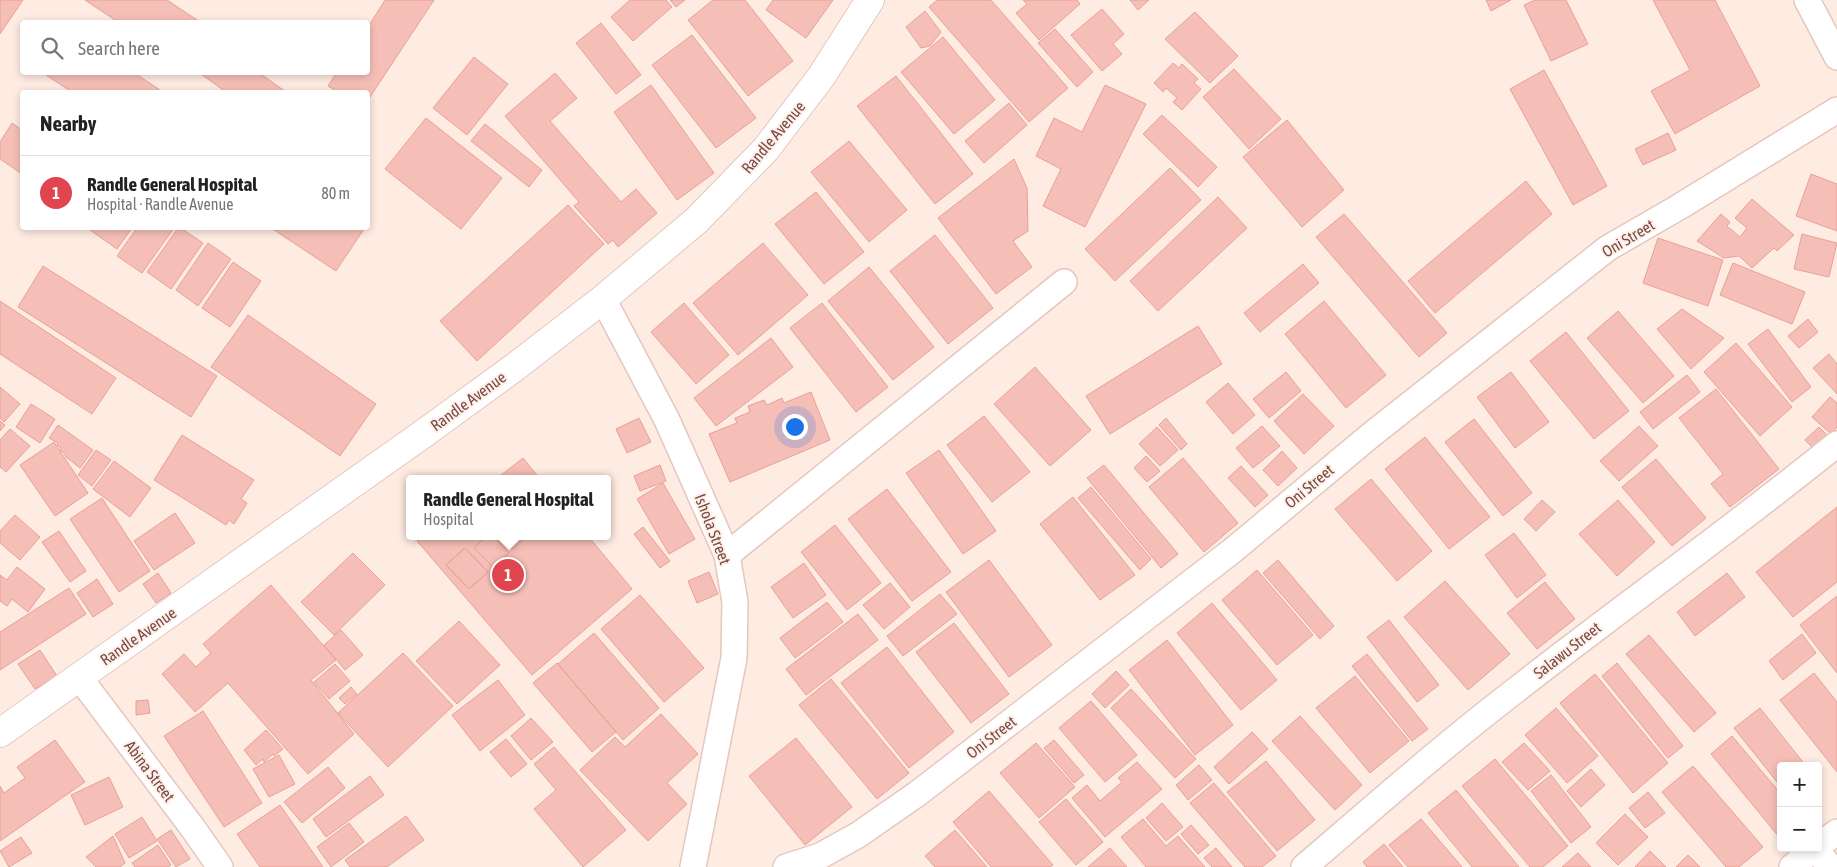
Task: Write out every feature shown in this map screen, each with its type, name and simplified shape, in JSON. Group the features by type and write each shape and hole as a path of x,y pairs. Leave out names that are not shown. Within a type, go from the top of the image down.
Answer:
{"street":[{"name":"Randle Avenue","path":"0,733 515,367 603,299 697,220 766,149 821,77 870,0"},
{"path":"1806,0 1837,57"},
{"name":"Oni Street","path":"786,867 820,856 858,835 917,794 1232,551 1370,435 1608,248 1679,207 1837,110"},
{"path":"727,555 1064,282"},
{"name":"Ishola Street","path":"603,299 667,420 727,555 735,602 734,658 693,867"},
{"name":"Salawu Street","path":"1304,867 1514,691 1837,444"},
{"name":"Abina Street","path":"79,677 220,867"},
{"path":"1822,843 1837,832"},
{"path":"1792,867 1810,852"},
{"path":"1818,852 1830,867"}],"building":[{"path":"0,0 23,0 0,34"},
{"path":"85,0 167,0 197,20 115,20"},
{"path":"385,0 434,0 370,97 370,90 335,90 328,86 335,75 370,75 370,24"},
{"path":"630,0 666,0 672,7 633,41 611,17"},
{"path":"670,0 685,0 676,7"},
{"path":"713,0 745,0 793,61 748,96 688,20"},
{"path":"773,0 833,0 806,38 766,10"},
{"path":"937,0 991,0 1068,88 1029,122 929,7"},
{"path":"1023,0 1077,0 1080,4 1039,40 1016,13 1027,4"},
{"path":"1130,0 1149,0 1138,10"},
{"path":"1486,0 1511,0 1491,11"},
{"path":"1535,0 1566,0 1588,44 1551,61 1524,5"},
{"path":"1653,0 1715,0 1760,86 1675,134 1651,91 1690,70"},
{"path":"1102,9 1124,34 1113,44 1122,54 1102,71 1071,35"},
{"path":"925,11 941,32 930,46 921,48 906,27"},
{"path":"1195,12 1238,56 1210,83 1165,39"},
{"path":"601,23 641,75 616,94 576,43"},
{"path":"1055,29 1093,72 1077,87 1038,43"},
{"path":"692,35 756,118 716,148 652,65"},
{"path":"943,37 995,100 954,134 901,72"},
{"path":"474,57 508,84 467,135 433,108"},
{"path":"1173,63 1179,68 1182,64 1198,79 1194,83 1201,89 1182,110 1173,102 1177,98 1166,88 1163,92 1154,83"},
{"path":"1234,69 1281,119 1249,149 1203,97"},
{"path":"1544,70 1607,186 1573,205 1510,89"},
{"path":"555,73 577,98 550,121 621,202 636,189 657,213 618,247 613,240 608,244 574,206 579,202 505,116"},
{"path":"46,75 138,75 160,90 69,90"},
{"path":"202,75 262,75 283,90 223,90"},
{"path":"896,76 973,174 935,204 857,106"},
{"path":"651,85 714,173 677,200 614,112"},
{"path":"1105,85 1146,104 1085,227 1043,206 1061,169 1036,156 1054,118 1082,132"},
{"path":"1009,103 1027,125 984,163 965,141"},
{"path":"1162,115 1217,167 1198,187 1143,134"},
{"path":"426,118 502,178 461,229 385,169"},
{"path":"1287,120 1344,190 1302,227 1243,157"},
{"path":"12,123 20,129 20,173 0,159 0,142"},
{"path":"485,124 542,170 529,187 471,141"},
{"path":"1668,133 1676,150 1643,165 1635,149"},
{"path":"849,141 907,210 869,242 811,172"},
{"path":"1014,159 1027,188 1028,231 1013,241 1032,267 996,294 938,218"},
{"path":"1170,168 1201,200 1115,281 1085,249"},
{"path":"1811,174 1837,184 1837,231 1796,216"},
{"path":"1526,181 1552,214 1435,313 1408,281"},
{"path":"816,192 864,252 824,284 775,224"},
{"path":"1218,197 1247,228 1158,311 1130,281"},
{"path":"1752,199 1794,235 1777,251 1774,248 1752,268 1739,256 1724,258 1697,241 1721,214 1730,222 1727,226 1740,237 1747,228 1735,218"},
{"path":"568,205 604,244 477,361 440,321"},
{"path":"1344,214 1447,333 1419,357 1316,237"},
{"path":"90,230 131,230 117,249"},
{"path":"136,230 173,230 142,273 117,256"},
{"path":"177,230 184,230 203,243 171,289 147,272"},
{"path":"274,230 363,230 336,271"},
{"path":"1802,234 1837,243 1829,277 1794,269"},
{"path":"935,235 993,308 948,344 890,271"},
{"path":"1658,238 1723,260 1708,306 1643,283"},
{"path":"208,243 231,259 198,306 176,290"},
{"path":"763,243 808,295 738,355 693,303"},
{"path":"233,262 261,281 230,327 202,308"},
{"path":"1733,263 1805,292 1792,324 1720,295"},
{"path":"1303,264 1319,283 1260,332 1244,313"},
{"path":"43,266 217,376 191,417 18,307"},
{"path":"869,267 934,347 893,380 828,301"},
{"path":"0,301 116,378 92,414 0,354"},
{"path":"1324,301 1386,375 1346,408 1285,334"},
{"path":"684,303 729,355 696,384 651,332"},
{"path":"822,303 888,387 856,412 790,328"},
{"path":"1682,309 1724,338 1691,369 1657,329"},
{"path":"1618,311 1674,376 1643,403 1587,338"},
{"path":"248,315 376,404 340,456 211,367"},
{"path":"1808,319 1818,332 1799,348 1788,336"},
{"path":"1198,326 1222,364 1110,434 1086,396"},
{"path":"1768,329 1811,387 1792,402 1748,344"},
{"path":"1566,332 1629,411 1594,439 1530,361"},
{"path":"771,338 793,367 716,426 694,398"},
{"path":"1736,343 1792,407 1760,436 1704,372"},
{"path":"1829,354 1837,364 1837,394 1813,368"},
{"path":"1035,367 1091,430 1050,466 994,404"},
{"path":"1286,372 1301,391 1269,418 1253,399"},
{"path":"1511,372 1549,422 1515,448 1477,397"},
{"path":"1687,375 1700,392 1653,429 1640,412"},
{"path":"1228,383 1255,415 1233,434 1206,402"},
{"path":"0,387 20,404 4,422 0,418"},
{"path":"1716,389 1779,469 1730,507 1711,484 1723,474 1679,418"},
{"path":"811,392 830,440 730,482 709,434 737,423 735,418 750,412 748,406 764,400 767,405 782,398 784,403"},
{"path":"1303,394 1334,426 1304,454 1274,421"},
{"path":"1830,397 1837,403 1837,427 1831,434 1812,417"},
{"path":"31,404 55,419 40,443 16,427"},
{"path":"984,416 1030,472 992,502 947,445"},
{"path":"639,418 651,442 627,453 616,429"},
{"path":"1166,418 1187,444 1181,450 1159,425"},
{"path":"1474,419 1532,493 1503,516 1445,442"},
{"path":"0,421 5,425 0,431"},
{"path":"58,425 93,450 80,468 66,457 57,445 58,443 49,438"},
{"path":"1262,426 1280,446 1253,468 1236,448"},
{"path":"1639,426 1658,446 1619,481 1600,461"},
{"path":"1157,427 1178,450 1160,466 1139,444"},
{"path":"1819,427 1830,438 1816,451 1805,440"},
{"path":"10,429 30,446 6,472 0,467 0,440"},
{"path":"182,435 254,480 241,499 247,503 234,524 229,520 226,525 154,480"},
{"path":"1425,437 1490,517 1449,549 1385,469"},
{"path":"54,442 88,493 55,516 20,465"},
{"path":"96,450 111,460 92,486 78,475"},
{"path":"939,450 996,531 963,554 906,473"},
{"path":"1282,451 1297,468 1278,486 1263,470"},
{"path":"1146,456 1160,471 1147,482 1134,468"},
{"path":"523,458 537,475 501,475"},
{"path":"1183,458 1238,523 1204,552 1149,487"},
{"path":"1656,459 1706,518 1672,546 1622,487"},
{"path":"114,461 151,488 130,517 93,489"},
{"path":"660,465 666,481 640,491 634,476"},
{"path":"1104,465 1178,554 1161,568 1087,478"},
{"path":"1241,466 1268,495 1255,507 1228,478"},
{"path":"1371,479 1432,551 1397,581 1335,509"},
{"path":"663,483 695,539 669,554 637,499"},
{"path":"1091,487 1151,559 1140,570 1078,498"},
{"path":"887,489 951,572 912,601 848,519"},
{"path":"1073,497 1135,575 1100,600 1040,524"},
{"path":"102,498 150,571 119,592 70,519"},
{"path":"1542,500 1555,512 1536,531 1524,519"},
{"path":"1618,500 1655,542 1617,576 1579,534"},
{"path":"1837,507 1837,582 1793,617 1756,572"},
{"path":"175,513 195,543 154,570 134,541"},
{"path":"15,515 40,537 20,560 0,543 0,531"},
{"path":"835,525 881,583 847,610 801,552"},
{"path":"643,527 670,561 660,568 634,534"},
{"path":"59,531 86,571 70,582 42,542"},
{"path":"1514,533 1546,575 1517,598 1485,555"},
{"path":"482,540 474,548 493,567 509,553 497,540 505,540 513,549 522,540 591,540 632,589 532,675 417,541","holes":["465,548 488,572 469,589 446,565"]},
{"path":"482,540 497,540 509,553 493,567 474,548"},
{"path":"505,540 522,540 513,549"},
{"path":"465,548 488,572 469,589 446,565"},
{"path":"353,553 385,585 334,635 301,602"},
{"path":"989,560 1052,645 1009,677 946,592"},
{"path":"1278,560 1334,626 1320,639 1263,573"},
{"path":"804,563 826,595 793,618 771,587"},
{"path":"17,567 45,589 28,612 12,599 7,606 0,601 0,575 7,580"},
{"path":"1257,570 1313,635 1277,665 1222,600"},
{"path":"709,572 718,594 697,603 688,581"},
{"path":"158,573 171,593 156,603 143,584"},
{"path":"1727,573 1745,597 1695,636 1677,612"},
{"path":"97,579 113,604 93,617 77,593"},
{"path":"1445,581 1510,654 1468,690 1404,617"},
{"path":"1545,582 1575,619 1537,649 1507,613"},
{"path":"890,583 910,607 884,629 863,605"},
{"path":"271,585 336,660 311,680 354,734 308,774 228,683 195,712 162,674 184,654 196,667 211,653 203,644"},
{"path":"69,588 86,614 0,670 0,632"},
{"path":"940,594 957,614 903,656 887,636"},
{"path":"640,595 704,668 664,702 601,629"},
{"path":"1837,596 1837,673 1800,625"},
{"path":"827,602 843,622 795,658 780,638"},
{"path":"1212,603 1277,680 1241,710 1177,633"},
{"path":"858,614 878,640 806,695 786,669"},
{"path":"1389,620 1439,685 1417,702 1367,637"},
{"path":"459,621 500,665 457,704 416,661"},
{"path":"954,623 1009,694 971,723 916,652"},
{"path":"341,630 363,655 345,670 324,645"},
{"path":"594,633 659,708 623,740 558,664"},
{"path":"1802,634 1816,653 1783,680 1769,661"},
{"path":"1649,635 1716,713 1694,732 1626,654"},
{"path":"1167,640 1233,725 1195,755 1129,670"},
{"path":"887,647 954,732 909,768 841,683"},
{"path":"40,650 57,676 35,689 18,664"},
{"path":"403,653 453,706 388,767 338,713"},
{"path":"1367,654 1428,729 1412,741 1352,666"},
{"path":"557,663 616,732 592,752 533,683"},
{"path":"1617,663 1683,746 1668,758 1602,676"},
{"path":"335,664 350,681 329,699 314,682"},
{"path":"1116,671 1129,685 1105,708 1092,694"},
{"path":"1814,673 1837,702 1837,772 1780,700"},
{"path":"1595,674 1668,763 1633,793 1560,703"},
{"path":"1355,676 1409,741 1370,773 1316,708"},
{"path":"831,679 909,773 877,799 799,705"},
{"path":"498,680 525,715 480,751 452,715"},
{"path":"351,687 357,694 345,704 339,698"},
{"path":"1131,689 1196,759 1175,778 1111,708"},
{"path":"148,700 150,713 136,715 136,701"},
{"path":"1091,701 1137,755 1105,782 1059,728"},
{"path":"1556,708 1598,756 1567,783 1525,735"},
{"path":"1760,708 1803,762 1777,762 1777,782 1734,728"},
{"path":"203,711 262,803 224,827 164,736"},
{"path":"661,714 698,754 667,783 687,804 648,841 580,770 615,737 625,747"},
{"path":"1300,716 1362,785 1335,810 1272,741"},
{"path":"531,718 553,742 531,760 511,736"},
{"path":"266,730 283,749 274,756 273,754 264,762 263,759 256,765 244,750"},
{"path":"1252,732 1268,749 1229,784 1214,767"},
{"path":"1732,736 1777,789 1777,835 1711,754"},
{"path":"796,738 852,807 805,845 749,776"},
{"path":"506,739 527,764 511,777 490,752"},
{"path":"55,740 85,782 0,841 0,786 4,793 25,778 17,767"},
{"path":"1054,740 1084,775 1074,783 1044,748"},
{"path":"1036,743 1075,787 1039,818 1000,773"},
{"path":"1524,743 1550,771 1528,790 1502,762"},
{"path":"554,747 626,830 583,867 534,809 556,790 534,764"},
{"path":"279,755 295,784 269,797 253,769"},
{"path":"1495,759 1568,846 1543,867 1530,867 1462,786"},
{"path":"1266,761 1315,820 1277,851 1227,792"},
{"path":"1137,762 1162,789 1105,837 1072,798 1087,785 1100,801 1122,782 1118,778"},
{"path":"1199,765 1212,780 1188,800 1176,785"},
{"path":"1693,766 1763,847 1739,867 1726,867 1662,792"},
{"path":"328,767 345,788 302,823 284,802"},
{"path":"1591,769 1605,785 1581,807 1567,791"},
{"path":"1551,775 1591,827 1571,843 1531,791"},
{"path":"370,776 384,795 326,837 313,819"},
{"path":"109,777 123,807 85,825 71,795"},
{"path":"1214,783 1276,856 1262,867 1245,867 1190,803"},
{"path":"1456,790 1519,867 1472,867 1428,813"},
{"path":"989,791 1053,865 1050,867 991,867 953,822"},
{"path":"1648,792 1665,813 1645,828 1629,808"},
{"path":"1066,799 1103,842 1076,865 1039,822"},
{"path":"1162,803 1183,827 1166,841 1146,818"},
{"path":"280,805 323,867 260,867 237,834"},
{"path":"1625,814 1648,837 1618,865 1596,843"},
{"path":"406,816 424,840 387,867 350,867 345,860"},
{"path":"142,817 157,841 129,858 115,834"},
{"path":"1143,819 1166,846 1178,836 1205,867 1146,867 1121,837"},
{"path":"1421,819 1462,867 1408,867 1389,845"},
{"path":"349,823 364,842 331,867 317,847"},
{"path":"1191,825 1209,845 1198,854 1181,834"},
{"path":"171,830 190,859 176,867 157,839"},
{"path":"955,830 987,867 935,867 925,856"},
{"path":"113,836 125,863 120,867 96,867 86,857"},
{"path":"21,837 32,853 9,867 0,851"},
{"path":"1384,844 1403,867 1367,867 1363,862"},
{"path":"158,845 171,865 168,867 135,867 132,863"},
{"path":"1110,848 1127,867 1088,867"},
{"path":"1216,848 1232,867 1212,867 1204,858"},
{"path":"1650,851 1666,867 1635,867"},
{"path":"1578,853 1591,867 1562,867"},
{"path":"1688,855 1700,867 1676,867"}],"place":[{"name":"Randle General Hospital","path":"508,575"}]}
